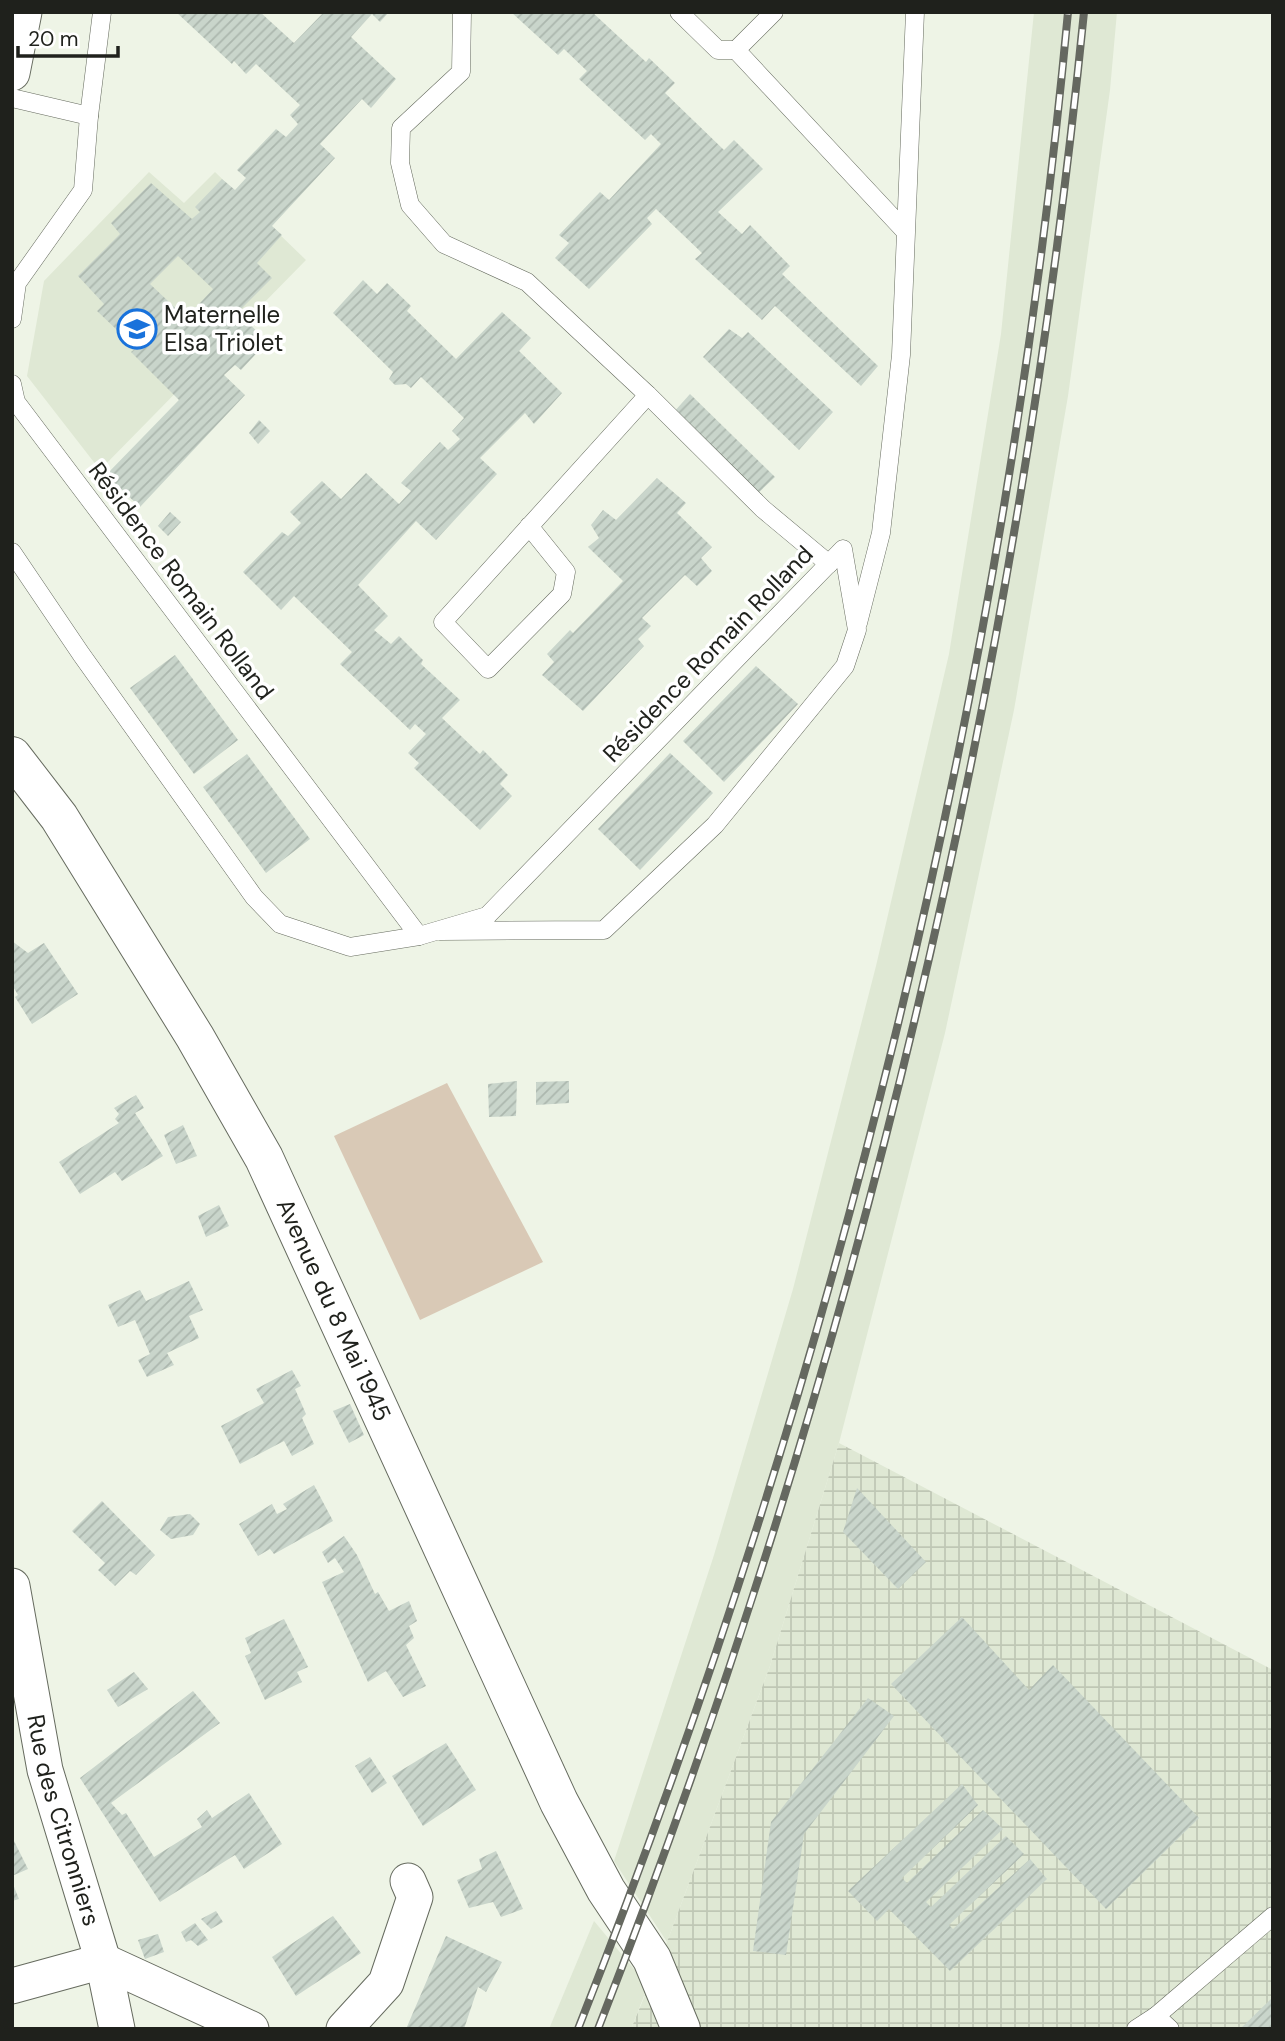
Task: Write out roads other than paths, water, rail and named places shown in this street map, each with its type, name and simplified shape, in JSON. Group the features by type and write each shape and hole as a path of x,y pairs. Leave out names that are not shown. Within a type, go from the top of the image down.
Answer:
{"street":[{"path":"12,74 24,12"},
{"name":"Avenue du 8 Mai 1945","path":"12,756 59,817 195,1037 264,1158 559,1802 606,1890 652,1959 681,2029"},
{"name":"Rue des Citronniers","path":"12,1586 45,1770 103,1961 117,2029"},
{"path":"344,2029 386,1983 415,1897 408,1881"},
{"path":"12,1986 103,1961 251,2029"}],"lane":[{"path":"12,319 18,283 83,190 102,12"},
{"path":"462,12 461,72 401,128 400,163 410,205 444,244 527,282 648,395 763,509 829,564"},
{"path":"679,12 718,50 736,50 774,12"},
{"path":"857,630 881,533 901,355 915,12"},
{"path":"736,50 905,231"},
{"path":"12,98 89,116"},
{"name":"Résidence Romain Rolland","path":"12,384 16,402 419,936"},
{"path":"529,527 566,572 562,594 488,669 443,622 648,395"},
{"name":"Résidence Romain Rolland","path":"12,552 238,875 280,925 350,947 419,936 487,916 843,549 857,630 845,666 715,825 604,930 440,931"},
{"path":"1136,2029 1156,2016 1273,1916"},
{"path":"1156,2016 1170,2029"}],"railway":[{"path":"578,2029 670,1786 753,1539 828,1290 895,1038 952,784 1000,528 1039,270 1068,12"},
{"path":"598,2029 689,1784 771,1538 845,1289 910,1037 967,784 1015,529 1054,271 1084,12"}],"place":[{"name":"Maternelle Elsa Triolet","path":"137,329"}]}
